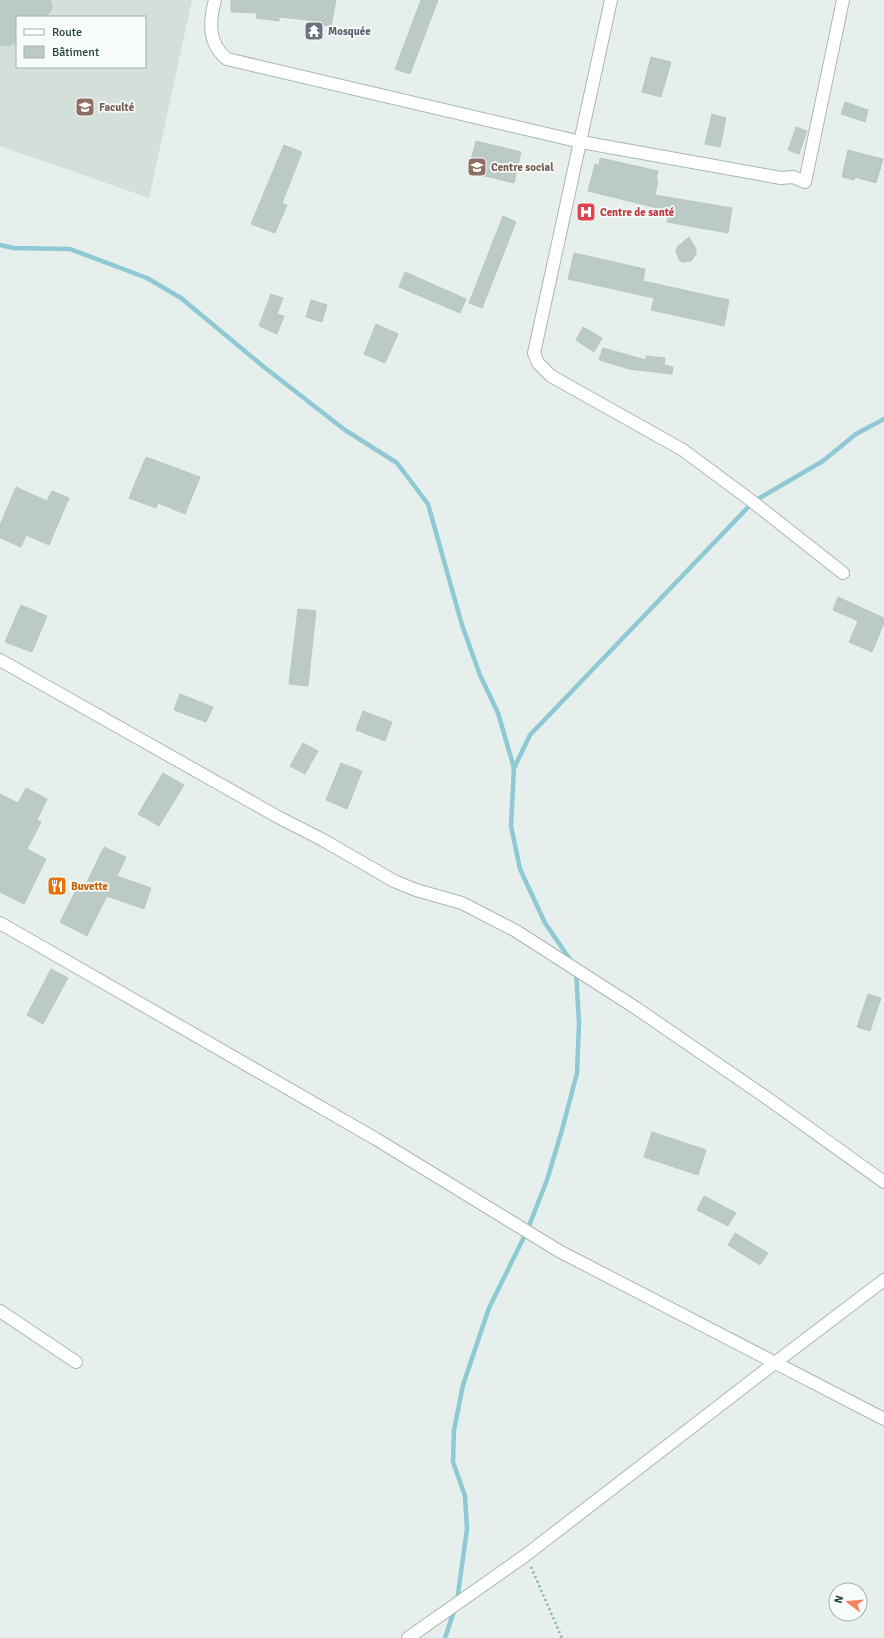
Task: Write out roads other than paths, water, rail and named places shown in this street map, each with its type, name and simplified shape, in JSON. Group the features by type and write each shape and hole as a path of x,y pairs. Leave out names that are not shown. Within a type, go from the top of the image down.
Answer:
{"street":[{"path":"215,0 210,18 213,42 218,52 227,59 581,142 781,178 793,177 805,182 843,0"},
{"path":"611,0 534,353 538,363 551,376 683,450 753,502 843,573"},
{"path":"0,660 394,881 416,890 462,903 516,931 636,1008 767,1098 884,1182"},
{"path":"0,923 376,1139 559,1251 884,1419"},
{"path":"408,1638 526,1555 884,1280"},
{"path":"0,1311 76,1362"}],"waterway":[{"path":"0,245 14,248 70,249 147,278 181,298 264,367 345,430 397,463 428,504 462,625 480,675 498,713 514,768"},
{"path":"571,961 545,923 520,869 511,826 514,768 530,735 753,502 823,461 856,434 884,419"},
{"path":"457,1601 467,1529 465,1496 453,1462 454,1430 463,1385 489,1308 527,1231 547,1180 562,1130 577,1073 579,1023 576,971"},
{"path":"445,1638 455,1608"}],"place":[{"name":"Mosquée","path":"314,31"},
{"name":"Faculté","path":"85,107"},
{"name":"Centre social","path":"477,167"},
{"name":"Centre de santé","path":"586,212"},
{"name":"Buvette","path":"57,886"}]}
